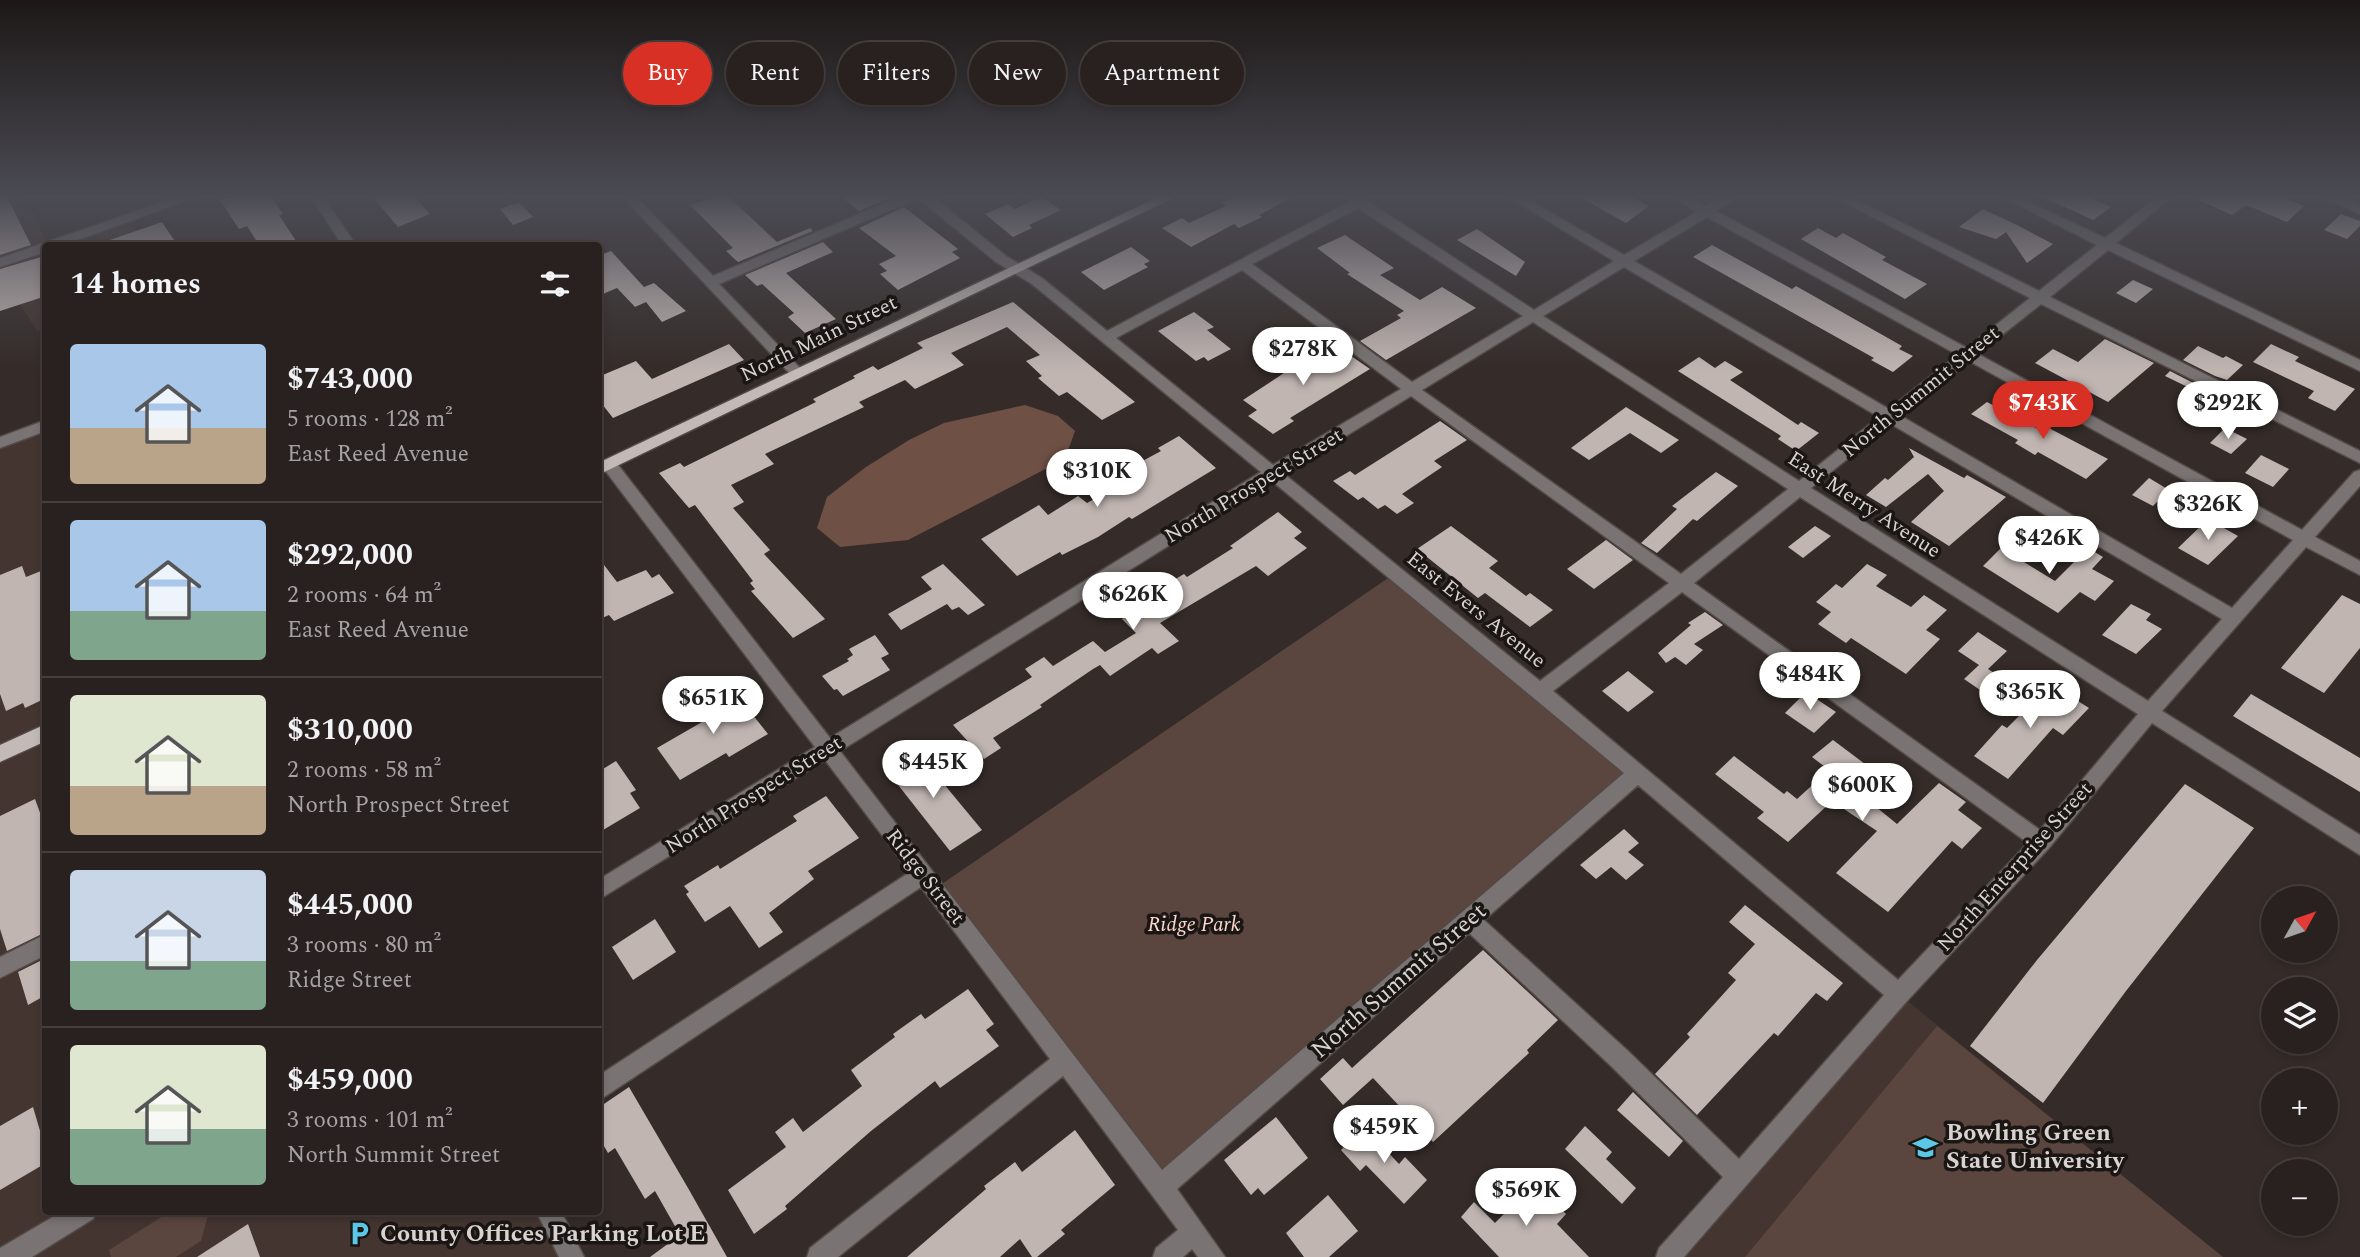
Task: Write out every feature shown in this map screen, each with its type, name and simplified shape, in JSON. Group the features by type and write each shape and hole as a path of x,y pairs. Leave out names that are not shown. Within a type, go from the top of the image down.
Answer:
{"main road":[{"name":"North Main Street","path":"604,468 1050,254"},
{"path":"0,754 42,734"}],"street":[{"path":"0,262 26,254"},
{"path":"682,254 798,374"},
{"path":"709,283 777,254"},
{"name":"East Evers Avenue","path":"994,254 1037,281 1540,691 1899,994"},
{"path":"1106,337 1260,254"},
{"name":"East Merry Avenue","path":"1438,254 1800,489 2360,846"},
{"path":"1609,254 2234,618"},
{"name":"North Prospect Street","path":"602,889 1271,474 1637,254"},
{"path":"1785,254 2360,569"},
{"path":"1952,254 2360,458"},
{"name":"North Summit Street","path":"1540,691 1800,489 2094,254"},
{"path":"2126,254 2360,366"},
{"path":"1243,264 1413,390 2042,842"},
{"path":"0,443 42,427"},
{"name":"Ridge Street","path":"604,468 1007,980 1213,1257"},
{"name":"North Enterprise Street","path":"1668,1257 1899,994 2042,842 2150,712 2360,476"},
{"name":"North Summit Street","path":"1161,1187 1637,774"},
{"path":"602,1087 922,875"},
{"path":"1469,920 1619,1058 1739,1176"},
{"path":"0,968 42,946"},
{"path":"820,1257 1066,1060"},
{"path":"9,1257 78,1215"},
{"path":"550,1215 572,1257"},
{"path":"1166,1257 1194,1231"}],"shaded area":[{"path":"0,254 42,254 42,330 38,332 0,274"},
{"path":"1025,405 1058,416 1075,431 1065,459 908,540 840,547 817,528 827,497 866,467 909,440 944,423"},
{"path":"42,426 42,1215 550,1215 572,1257 0,1257 0,443"},
{"name":"Bowling Green State University","path":"1899,994 2223,1257 1668,1257"}],"green space":[{"name":"Ridge Park","path":"1394,574 1637,774 1161,1187 933,890"},
{"name":"Bowling Green State University","path":"1937,1026 2223,1257 1745,1257"},
{"path":"165,1215 208,1215 201,1241 176,1257 111,1257 109,1250"}],"building":[{"path":"602,254 613,254 644,287 654,283 686,311 662,322 646,302 635,307 617,288 602,294"},
{"path":"729,254 758,254 738,262"},
{"path":"795,254 829,254 786,273 836,319 805,333 788,317 794,313 762,284 757,286 745,275"},
{"path":"893,254 954,254 960,258 898,290 880,274 887,271 879,264 896,256"},
{"path":"1118,254 1140,254 1150,261 1144,264 1148,267 1104,290 1081,272"},
{"path":"1324,254 1373,254 1394,268 1380,275 1420,300 1442,287 1476,308 1386,360 1360,341 1401,318 1397,315 1404,311 1347,274 1350,273"},
{"path":"1479,254 1513,254 1525,262 1516,276"},
{"path":"1698,254 1728,254 1792,289 1796,286 1902,346 1899,349 1913,356 1893,372 1871,360 1874,358 1693,257"},
{"path":"1826,254 1880,254 1886,257 1882,260 1927,284 1905,299"},
{"path":"2021,254 2040,254 2027,263"},
{"path":"41,257 42,297 0,311 0,269"},
{"path":"2133,280 2153,289 2136,303 2116,293"},
{"path":"1013,302 1135,402 1102,420 1067,392 1059,396 1038,378 1042,376 1026,361 1040,355 1007,327 951,353 964,365 915,389 905,380 859,402 864,407 765,454 774,464 731,485 744,502 733,508 770,550 764,554 825,619 793,638 751,591 755,589 750,583 753,581 695,505 689,508 659,473 680,463 684,467 816,402 813,399 873,366 878,370 923,348 917,343"},
{"path":"1194,312 1214,327 1207,330 1231,349 1208,361 1204,357 1196,361 1158,331"},
{"path":"2105,339 2154,363 2108,402 2035,363 2053,349 2078,362"},
{"path":"1331,342 1370,369 1290,418 1294,421 1273,434 1248,416 1257,410 1243,400"},
{"path":"729,344 744,360 613,418 602,404 602,375 636,361 652,379"},
{"path":"2271,344 2299,357 2295,361 2355,389 2335,411 2308,398 2314,391 2253,362"},
{"path":"2198,346 2243,365 2227,380 2215,376 2183,360"},
{"path":"1699,357 1715,368 1725,361 1743,372 1730,380 1798,425 1801,422 1819,433 1796,451 1778,439 1781,436 1678,371"},
{"path":"2170,371 2203,388 2198,392 2165,376"},
{"path":"1987,402 2040,430 2045,426 2108,459 2086,479 2038,452 2035,455 2015,443 2018,440 1971,414"},
{"path":"1626,407 1679,440 1661,453 1630,433 1589,460 1571,448"},
{"path":"1440,421 1467,440 1434,461 1442,467 1402,494 1414,503 1397,514 1385,505 1378,509 1363,497 1358,500 1333,481 1350,471 1355,475"},
{"path":"2225,428 2247,439 2231,454 2210,443"},
{"path":"1179,436 1216,468 1098,537 1062,555 1060,552 1017,576 981,539 1039,505 1048,515 1078,496 1087,503 1133,477 1126,470 1161,451 1158,448"},
{"path":"1909,448 2006,497 1949,546 1911,522 1944,491 1928,474 1886,507 1866,495 1914,457"},
{"path":"2261,455 2289,469 2273,487 2245,473"},
{"path":"1716,472 1738,486 1697,521 1693,519 1657,553 1641,543 1677,509 1672,506"},
{"path":"2149,478 2169,490 2153,506 2132,495"},
{"path":"1278,512 1302,532 1294,538 1307,548 1268,576 1256,566 1160,623 1179,641 1158,654 1152,648 1110,676 1100,665 1093,669 1040,705 1042,707 993,738 1001,748 984,759 953,725 1032,677 1025,669 1044,657 1053,666 1093,641 1105,652 1136,633 1122,619 1171,588 1167,584 1184,574 1187,577 1233,548 1230,546"},
{"path":"2208,519 2238,536 2208,565 2178,548"},
{"path":"1451,526 1498,561 1489,568 1526,596 1530,593 1553,610 1530,627 1485,593 1478,598 1417,549"},
{"path":"1815,526 1831,536 1803,558 1788,547"},
{"path":"2012,537 2035,551 2024,562 2055,581 2088,548 2103,557 2092,569 2114,581 2095,601 2080,592 2058,613 1983,566"},
{"path":"1606,540 1633,560 1594,589 1567,569"},
{"path":"602,562 617,582 646,570 652,578 659,574 674,593 614,621 609,615 602,618"},
{"path":"943,564 985,605 968,615 959,607 952,610 947,604 901,630 888,614 932,589 921,577"},
{"path":"1867,564 1887,575 1876,586 1911,607 1924,595 1947,610 1926,630 1940,639 1906,674 1851,638 1846,643 1818,624 1831,612 1816,602 1836,584 1842,588"},
{"path":"22,566 26,577 42,571 42,700 25,708 23,703 6,711 0,694 0,575"},
{"path":"2342,595 2360,604 2360,648 2324,693 2281,668"},
{"path":"2131,604 2151,614 2146,620 2162,629 2136,654 2102,635"},
{"path":"1705,612 1723,625 1694,644 1703,650 1686,665 1675,657 1666,663 1658,653 1691,625 1688,623"},
{"path":"1978,632 2007,651 1988,669 2000,677 1983,692 1964,679 1979,665 1958,651"},
{"path":"875,635 889,654 881,658 890,670 843,696 822,676 849,661 847,659 853,655 849,649"},
{"path":"1628,671 1654,692 1628,712 1602,691"},
{"path":"2051,684 2089,708 2063,735 2053,728 2008,779 1974,756 2002,725 2007,728"},
{"path":"733,690 768,734 729,757 726,753 680,780 657,748 702,722 694,712"},
{"path":"1806,692 1836,712 1814,733 1785,713"},
{"path":"2251,694 2360,758 2360,792 2233,716"},
{"path":"1833,740 1869,767 1849,785 1897,824 1939,783 1966,802 1958,810 1982,828 1962,849 1952,841 1888,912 1836,873 1877,831 1832,801 1788,842 1757,818 1764,812 1715,774 1734,756 1784,794 1787,791 1797,799 1829,770 1812,757"},
{"path":"914,748 982,830 950,851 884,767"},
{"path":"616,761 636,790 630,793 640,808 602,831 602,770"},
{"path":"2185,784 2254,828 2126,991 2043,1103 1970,1046 2037,960"},
{"path":"826,796 859,838 808,871 814,879 769,913 783,932 759,948 730,906 705,922 686,894 689,892 684,886 718,865 720,869 797,821 793,816"},
{"path":"35,799 42,818 42,934 7,951 0,929 0,816"},
{"path":"1624,829 1639,843 1628,852 1644,865 1626,880 1611,867 1596,879 1580,865"},
{"path":"1745,905 1843,983 1827,1001 1816,993 1778,1036 1774,1033 1697,1115 1655,1074 1690,1037 1687,1034 1736,980 1728,973 1755,944 1729,922"},
{"path":"655,919 676,952 633,980 612,947"},
{"path":"1483,950 1558,1020 1527,1050 1529,1053 1433,1142 1373,1078 1343,1105 1320,1079 1343,1058 1352,1068"},
{"path":"42,960 42,997 28,1005 18,972"},
{"path":"968,989 994,1024 986,1030 999,1046 940,1088 935,1081 871,1131 785,1206 787,1209 754,1234 728,1190 786,1147 775,1132 793,1118 803,1132 862,1086 851,1070 921,1014 925,1019"},
{"path":"629,1087 727,1257 650,1257 680,1235 655,1191 645,1199 615,1148 608,1153 602,1143 602,1105"},
{"path":"1633,1092 1683,1141 1669,1157 1617,1110"},
{"path":"33,1107 42,1137 42,1165 0,1190 0,1126"},
{"path":"1276,1117 1308,1158 1264,1195 1258,1188 1251,1195 1224,1160"},
{"path":"1585,1126 1612,1152 1606,1159 1636,1188 1622,1204 1565,1149"},
{"path":"1364,1127 1399,1164 1405,1157 1427,1180 1404,1204 1366,1165 1360,1171 1341,1150"},
{"path":"1075,1130 1115,1185 1061,1230 1065,1234 1037,1257 1032,1257 1020,1239 1000,1257 907,1257 986,1189 984,1186 1015,1162 1022,1172"},
{"path":"1535,1182 1566,1214 1557,1224 1589,1257 1499,1257 1461,1217 1474,1202 1495,1223"},
{"path":"1328,1195 1358,1231 1329,1257 1304,1257 1286,1233"},
{"path":"248,1224 260,1257 197,1257"}],"place":[{"name":"Bowling Green State University","path":"1926,1147"},
{"name":"County Offices Parking Lot E","path":"360,1234"}]}
